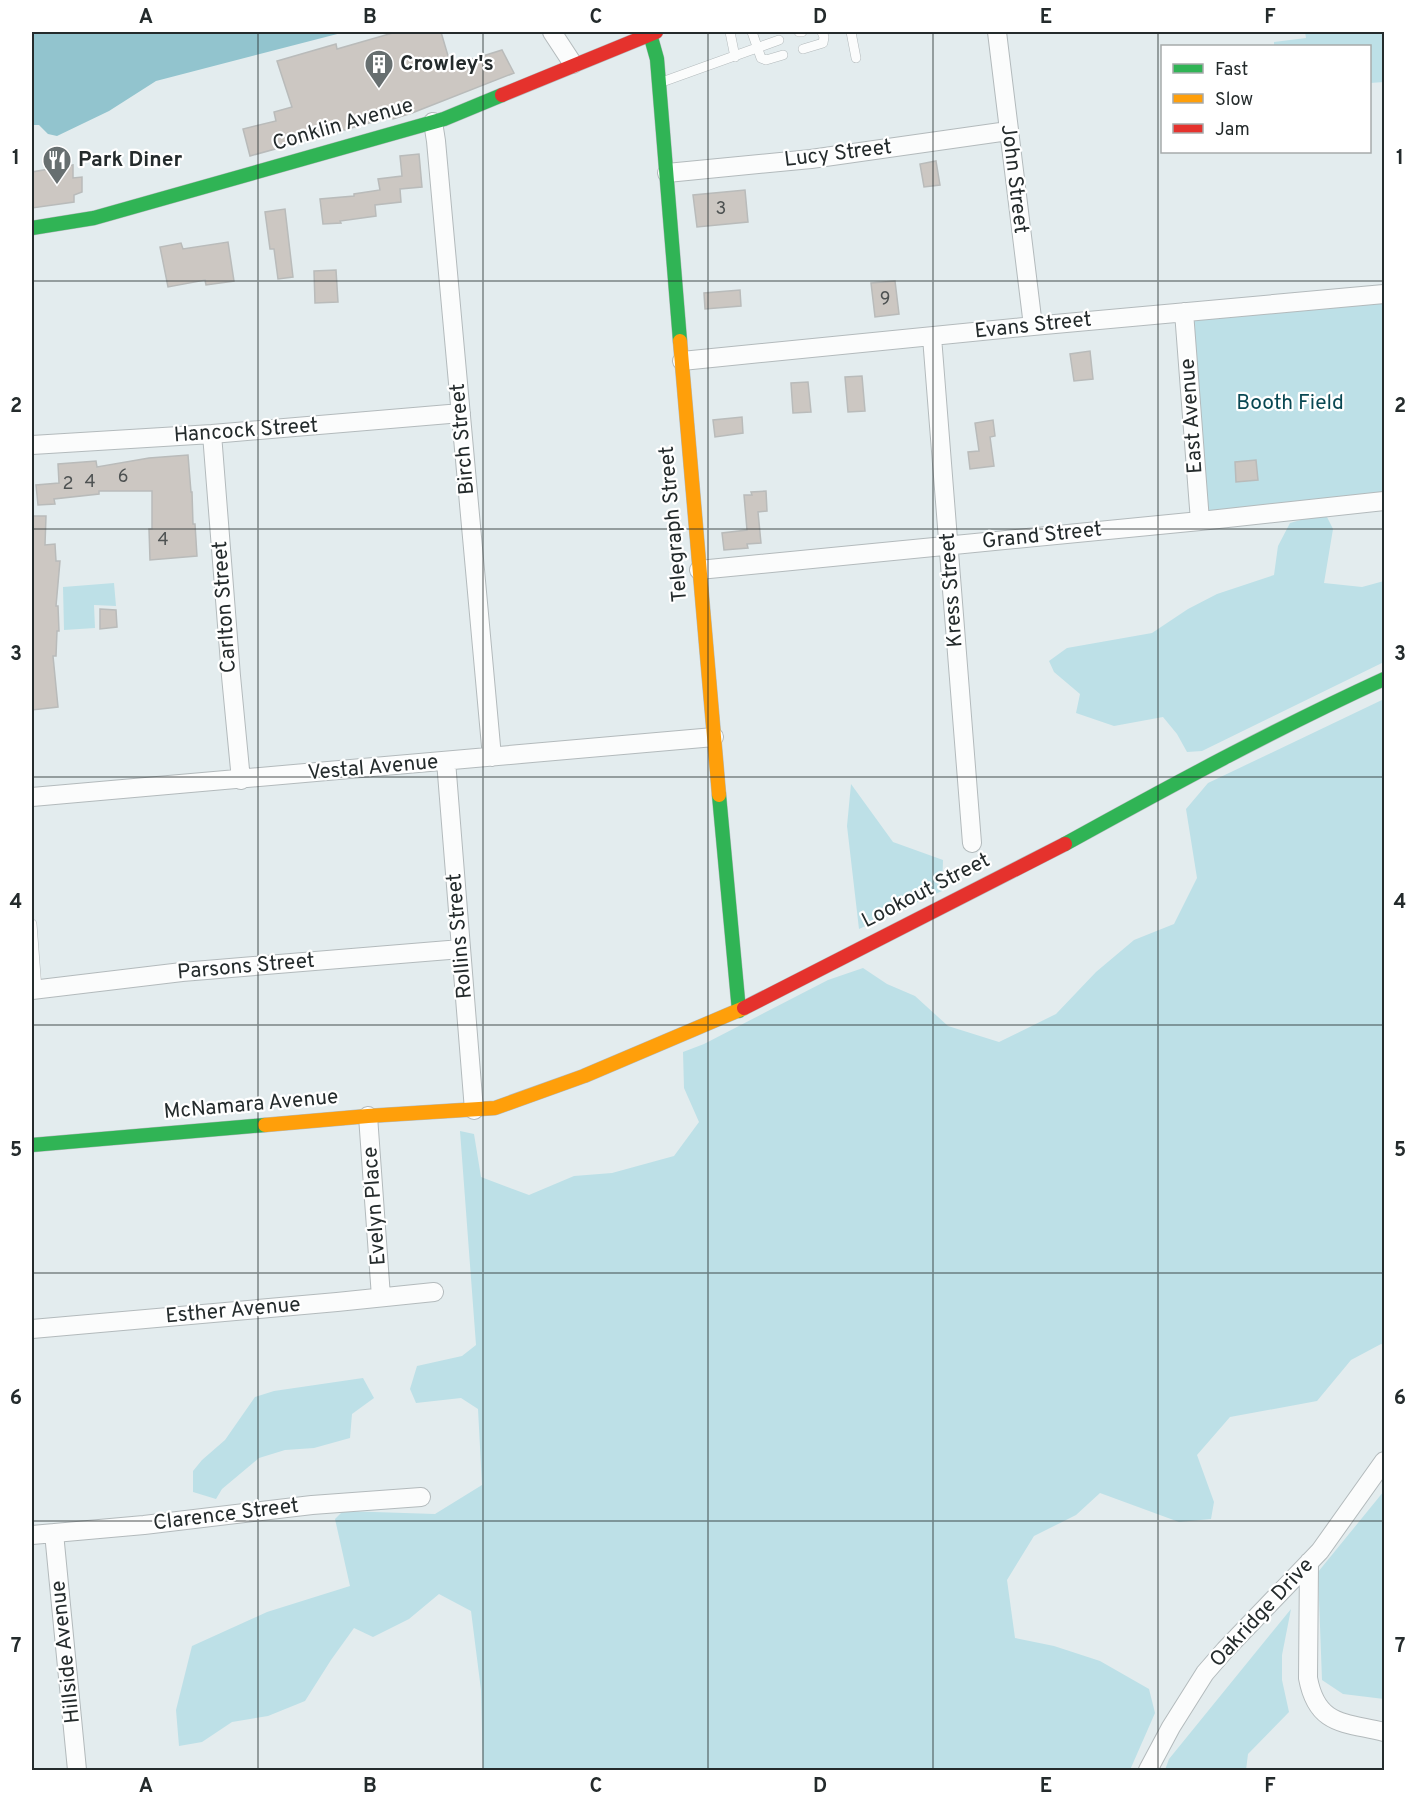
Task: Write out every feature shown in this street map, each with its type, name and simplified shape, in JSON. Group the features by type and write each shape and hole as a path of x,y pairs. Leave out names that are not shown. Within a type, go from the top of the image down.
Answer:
{"street":[{"path":"552,32 573,64"},
{"name":"John Street","path":"997,32 1033,326"},
{"name":"Conklin Avenue","path":"32,228 94,218 433,122 463,112 573,64 653,33"},
{"name":"Telegraph Street","path":"653,33 739,1011"},
{"name":"Birch Street","path":"433,122 492,757"},
{"name":"Lucy Street","path":"667,173 811,159 1008,131"},
{"name":"Evans Street","path":"682,361 1384,294"},
{"name":"East Avenue","path":"1184,312 1200,521"},
{"name":"Kress Street","path":"932,337 972,843"},
{"name":"Hancock Street","path":"32,445 212,434 461,413"},
{"name":"Carlton Street","path":"212,434 241,780"},
{"name":"Grand Street","path":"699,570 1384,501"},
{"name":"Lookout Street","path":"474,1110 495,1108 584,1076 739,1011 1054,850 1175,783 1384,679"},
{"name":"Vestal Avenue","path":"32,797 714,737"},
{"name":"Rollins Street","path":"446,761 474,1110"},
{"name":"Parsons Street","path":"34,989 182,972 461,948"},
{"name":"McNamara Avenue","path":"32,1145 368,1116 474,1110"},
{"name":"Evelyn Place","path":"368,1116 381,1297"},
{"name":"Esther Avenue","path":"32,1329 435,1292"},
{"name":"Oakridge Drive","path":"1148,1770 1205,1673 1320,1551 1384,1461"},
{"name":"Clarence Street","path":"32,1535 144,1525 312,1505 422,1497"},
{"name":"Hillside Avenue","path":"54,1533 77,1770"},
{"path":"1309,1562 1308,1678 1311,1694 1324,1714 1342,1724 1384,1732"}],"lane":[{"path":"730,32 735,57"},
{"path":"752,32 761,58 766,60 783,55"},
{"path":"803,49 823,43 822,32"},
{"path":"851,32 856,58"},
{"path":"659,83 778,40"},
{"path":"32,924 34,989"}],"green space":[{"path":"1305,32 1384,32 1384,82 1371,83 1371,45 1274,45 1274,42 1306,38"},
{"name":"Booth Field","path":"1384,299 1384,495 1205,514 1190,316"},
{"path":"1325,513 1333,529 1324,583 1362,587 1384,581 1384,662 1202,751 1187,752 1177,734 1163,717 1114,726 1076,713 1080,694 1054,672 1049,661 1067,648 1152,633 1188,609 1217,594 1274,575 1278,546 1290,523"},
{"path":"114,583 116,606 94,605 95,628 64,630 63,587"},
{"path":"1384,699 1384,1345 1381,1344 1351,1360 1317,1401 1230,1417 1197,1455 1214,1502 1211,1519 1179,1522 1100,1493 1076,1515 1034,1536 1007,1580 1015,1638 1054,1646 1100,1661 1149,1689 1155,1713 1130,1770 483,1770 481,1690 471,1611 439,1594 409,1619 373,1637 354,1628 305,1701 268,1716 232,1722 202,1742 179,1746 176,1710 192,1646 267,1612 350,1586 335,1519 343,1511 435,1514 482,1485 478,1409 461,1398 416,1403 410,1389 417,1366 462,1356 476,1345 460,1131 474,1134 481,1177 529,1195 574,1176 612,1173 674,1156 699,1122 684,1088 683,1052 704,1044 828,980 863,968 887,984 915,996 948,1026 999,1042 1056,1014 1096,972 1134,940 1174,924 1197,878 1186,809 1208,783"},
{"path":"851,784 893,842 943,860 942,891 859,929 847,826"},
{"path":"363,1378 374,1398 352,1414 350,1438 314,1448 285,1450 259,1458 222,1489 216,1499 193,1492 193,1471 225,1440 255,1397 274,1391"},
{"path":"1384,1491 1384,1699 1343,1694 1322,1680 1318,1572"},
{"path":"1291,1609 1282,1655 1282,1680 1289,1712 1248,1754 1246,1770 1165,1770 1169,1759"}],"shaded area":[{"path":"32,32 345,32 156,81 109,111 57,136 48,134 39,125 32,125"}],"building":[{"name":"Crowley's","path":"396,32 441,32 451,66 502,50 514,73 393,119 391,117 250,156 243,129 276,121 274,112 292,107 277,61 336,44 337,49"},
{"path":"419,154 422,187 400,189 401,202 375,205 376,216 323,224 320,199 354,196 354,194 380,190 378,179 402,176 400,156"},
{"path":"936,161 940,185 924,187 920,164"},
{"name":"Park Diner","path":"73,165 73,178 82,177 82,192 74,195 74,202 32,208 32,172"},
{"path":"745,190 748,222 697,227 693,195"},
{"path":"285,209 293,277 278,279 274,249 270,249 265,212"},
{"path":"228,242 234,281 206,285 205,280 168,287 160,247 181,243 183,249"},
{"path":"336,270 338,302 315,303 314,271"},
{"path":"895,281 899,314 875,317 871,283"},
{"path":"740,290 741,306 705,309 704,293"},
{"path":"1090,351 1093,379 1074,381 1070,354"},
{"path":"862,376 865,411 848,412 845,377"},
{"path":"808,382 811,412 793,413 791,383"},
{"path":"742,417 743,433 715,437 713,420"},
{"path":"993,420 995,436 990,437 994,466 970,469 968,452 979,451 975,423"},
{"path":"188,455 197,556 150,560 149,529 152,529 152,491 99,491 99,494 54,499 55,504 38,505 36,485 59,483 58,464 96,461 97,467 149,458"},
{"path":"1256,460 1258,480 1236,482 1235,462"},
{"path":"766,491 767,511 758,512 761,543 747,544 748,548 724,550 722,533 747,530 744,495"},
{"path":"32,516 46,516 45,545 55,544 56,561 60,561 56,606 58,606 59,631 57,631 56,656 53,656 58,707 32,710"},
{"path":"100,609 116,610 117,627 100,629"}],"traffic: fast":[{"path":"650,34 657,59 680,341"},
{"path":"32,228 94,218 444,119 502,95"},
{"path":"1065,844 1183,779 1384,679"},
{"path":"719,795 739,1011"},
{"path":"32,1145 265,1125"}],"traffic: slow":[{"path":"680,341 719,795"},
{"path":"265,1125 495,1108 584,1076 744,1008"}],"traffic: jam":[{"path":"502,95 656,32"},
{"path":"744,1008 1065,844"}],"place":[{"name":"Crowley's","path":"379,90"},
{"name":"Park Diner","path":"57,186"}]}
